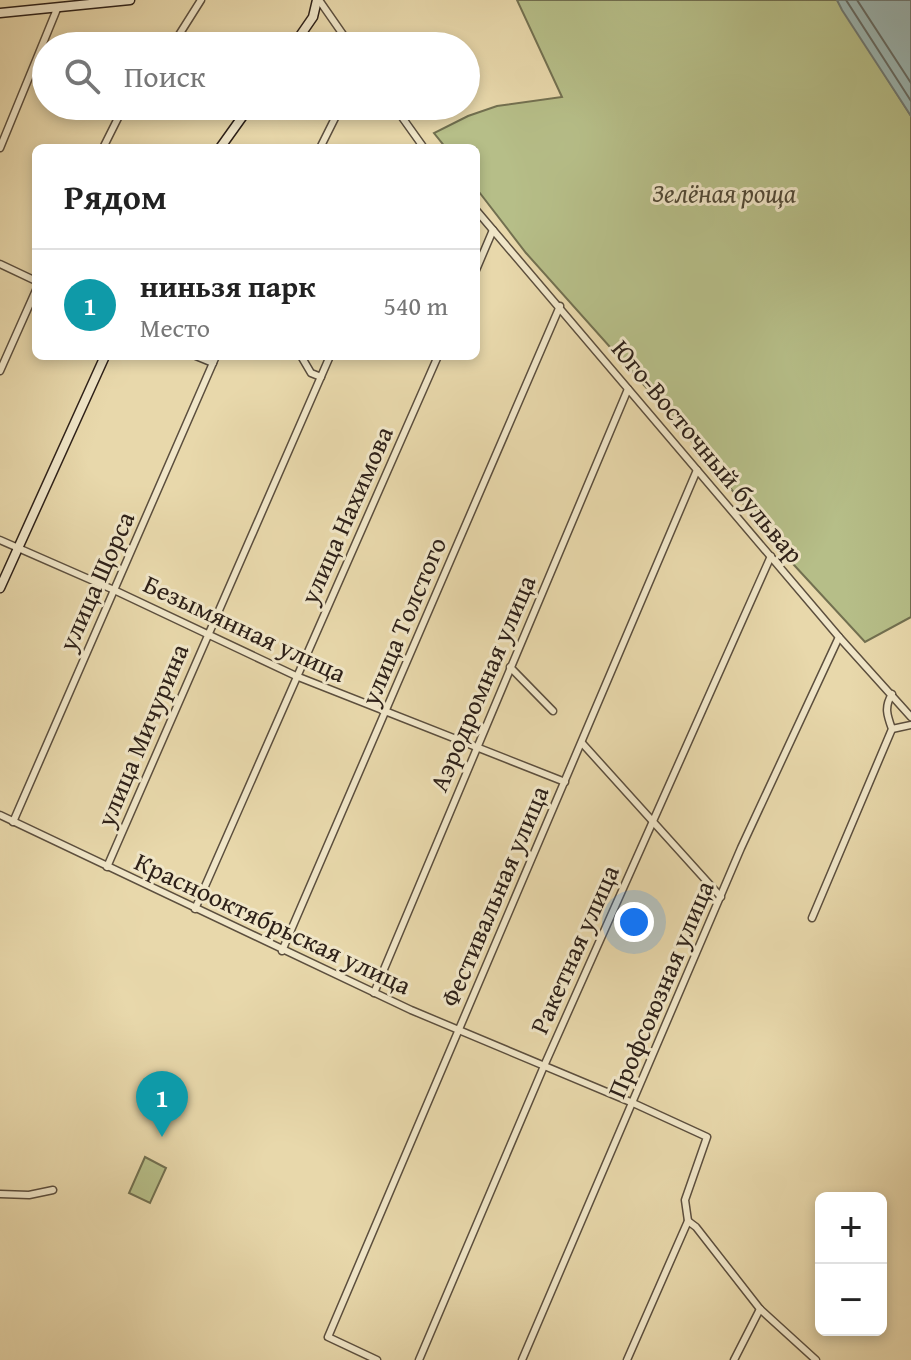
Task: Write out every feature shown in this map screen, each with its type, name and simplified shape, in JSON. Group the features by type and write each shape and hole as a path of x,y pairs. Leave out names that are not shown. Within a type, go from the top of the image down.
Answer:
{"main road":[{"path":"0,13 130,0"},
{"path":"303,32 313,17 318,0"},
{"path":"223,144 240,120"},
{"path":"0,588 103,360"}],"street":[{"path":"21,0 27,10"},
{"path":"181,32 201,0"},
{"path":"318,0 341,32"},
{"path":"48,32 57,9"},
{"path":"0,148 32,70"},
{"path":"105,144 117,120"},
{"path":"322,144 334,120"},
{"path":"404,120 421,144"},
{"name":"Юго-Восточный бульвар","path":"480,215 839,637 911,717"},
{"path":"480,261 493,230"},
{"path":"0,264 32,279"},
{"path":"0,371 32,299"},
{"name":"улица Толстого","path":"282,951 560,306"},
{"name":"улица Щорса","path":"13,822 214,360"},
{"path":"303,360 311,373 321,377"},
{"name":"улица Мичурина","path":"107,867 328,360"},
{"name":"улица Нахимова","path":"195,909 436,360"},
{"name":"Аэродромная улица","path":"374,993 628,389"},
{"name":"Фестивальная улица","path":"377,1360 328,1337 697,470"},
{"name":"Безымянная улица","path":"0,540 296,676 565,782"},
{"name":"Ракетная улица","path":"419,1360 544,1066 771,556"},
{"name":"Профсоюзная улица","path":"522,1360 721,897 839,637"},
{"path":"510,667 553,711"},
{"path":"812,918 892,729 887,703 892,694"},
{"path":"892,729 911,725"},
{"path":"582,743 721,897"},
{"name":"Краснооктябрьская улица","path":"0,815 374,993 707,1137 685,1200 688,1221"},
{"path":"0,1194 29,1195 53,1190"},
{"path":"627,1360 688,1221 760,1309 816,1360"},
{"path":"734,1360 760,1309"}],"green space":[{"name":"Зелёная роща","path":"517,0 837,0 911,116 911,617 865,642 794,565 660,403 526,253 480,193 480,144 443,144 434,133 460,120 480,120 480,112 497,106 562,97"},
{"path":"145,1157 166,1168 150,1203 129,1193"}],"water":[{"path":"837,0 911,0 911,116 842,10"}],"place":[{"name":"ниньзя парк","path":"162,1137"}]}
